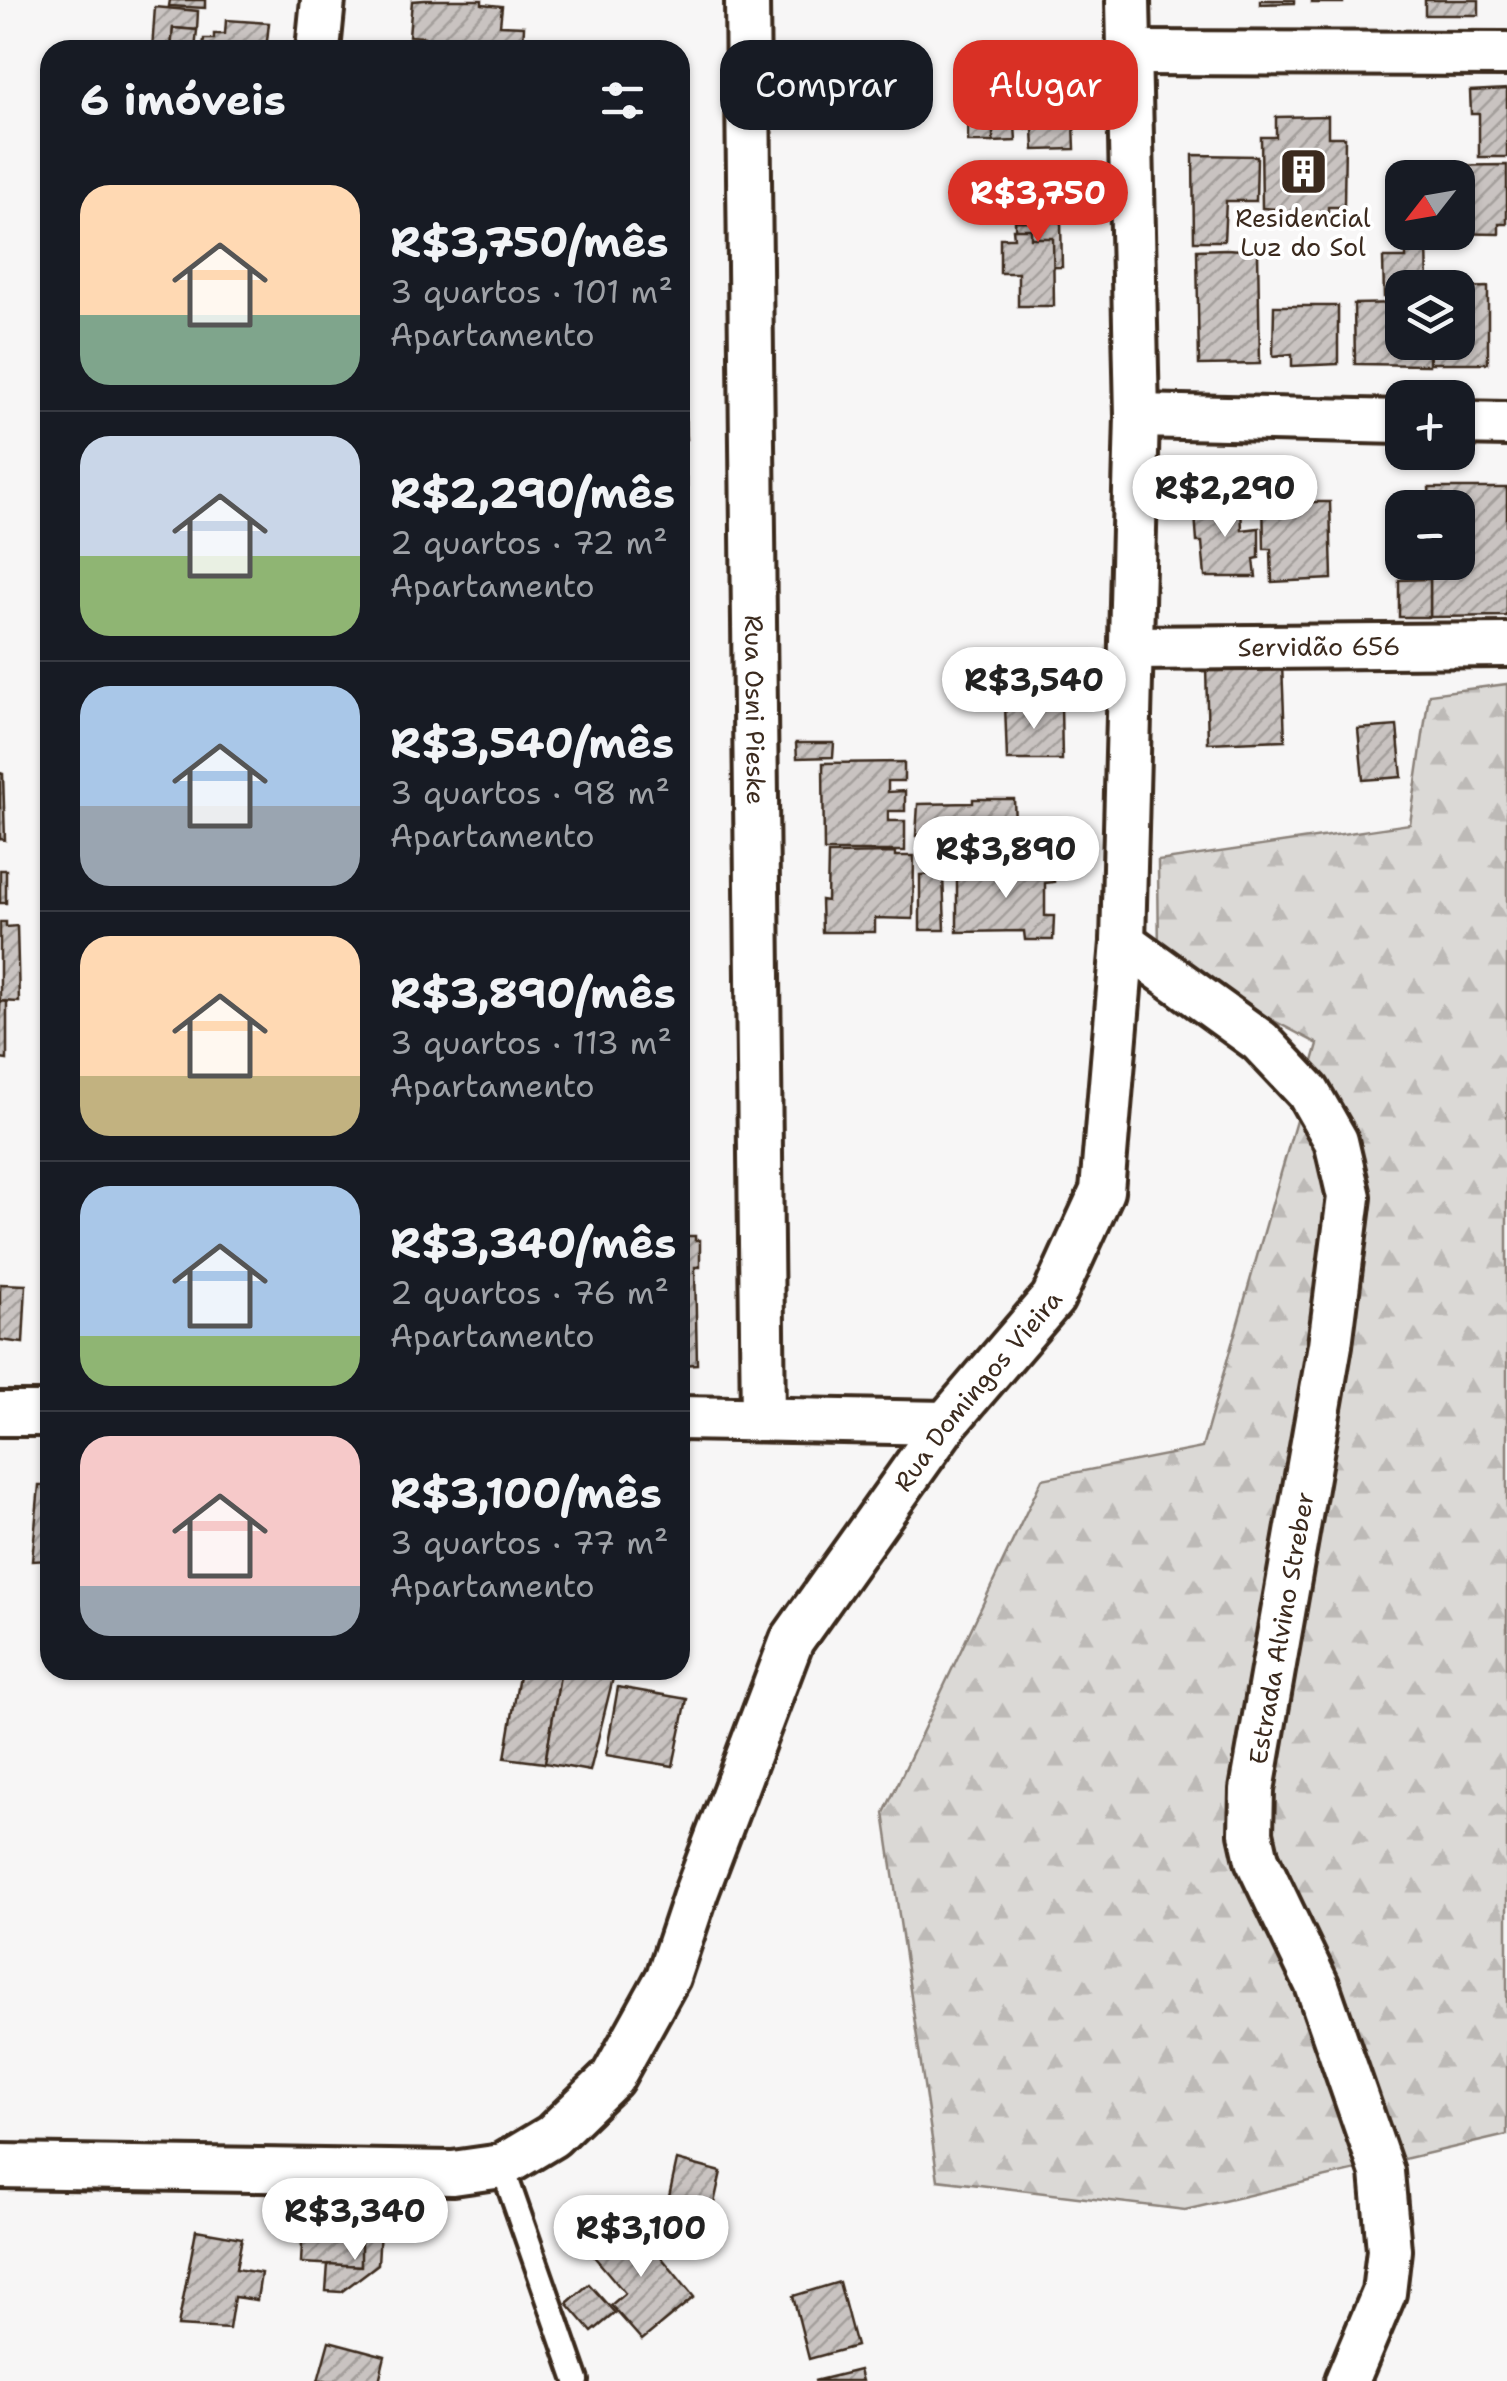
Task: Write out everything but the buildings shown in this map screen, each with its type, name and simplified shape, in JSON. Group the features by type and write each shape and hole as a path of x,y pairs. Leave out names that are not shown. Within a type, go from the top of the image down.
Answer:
{"street":[{"path":"319,40 323,0"},
{"name":"Rua Osni Pieske","path":"747,0 763,1418"},
{"name":"Rua Domingos Vieira","path":"1128,0 1129,40"},
{"path":"1138,53 1507,54"},
{"name":"Rua Domingos Vieira","path":"0,2166 453,2173 502,2166 552,2136 612,2078 668,1977 792,1640 946,1423 1052,1298 1102,1191 1123,942 1137,416 1131,130"},
{"path":"1137,416 1385,422"},
{"path":"1475,423 1507,424"},
{"name":"Servidão 656","path":"1131,648 1507,646"},
{"name":"Estrada Alvino Streber","path":"1123,942 1260,1041 1308,1092 1336,1141 1349,1197 1330,1344 1252,1790 1251,1833 1257,1860 1317,1985 1382,2172 1390,2250 1384,2293 1347,2381"},
{"path":"0,1414 40,1414"},
{"path":"690,1418 946,1423"}],"lane":[{"path":"502,2166 577,2381"}],"green space":[{"path":"1507,684 1507,2135 1185,2210 938,2180 884,1813 1042,1479 1202,1448 1318,1044 1159,961 1158,861 1410,824 1429,694"}],"place":[{"name":"Residencial Luz do Sol","path":"1303,172"}]}
